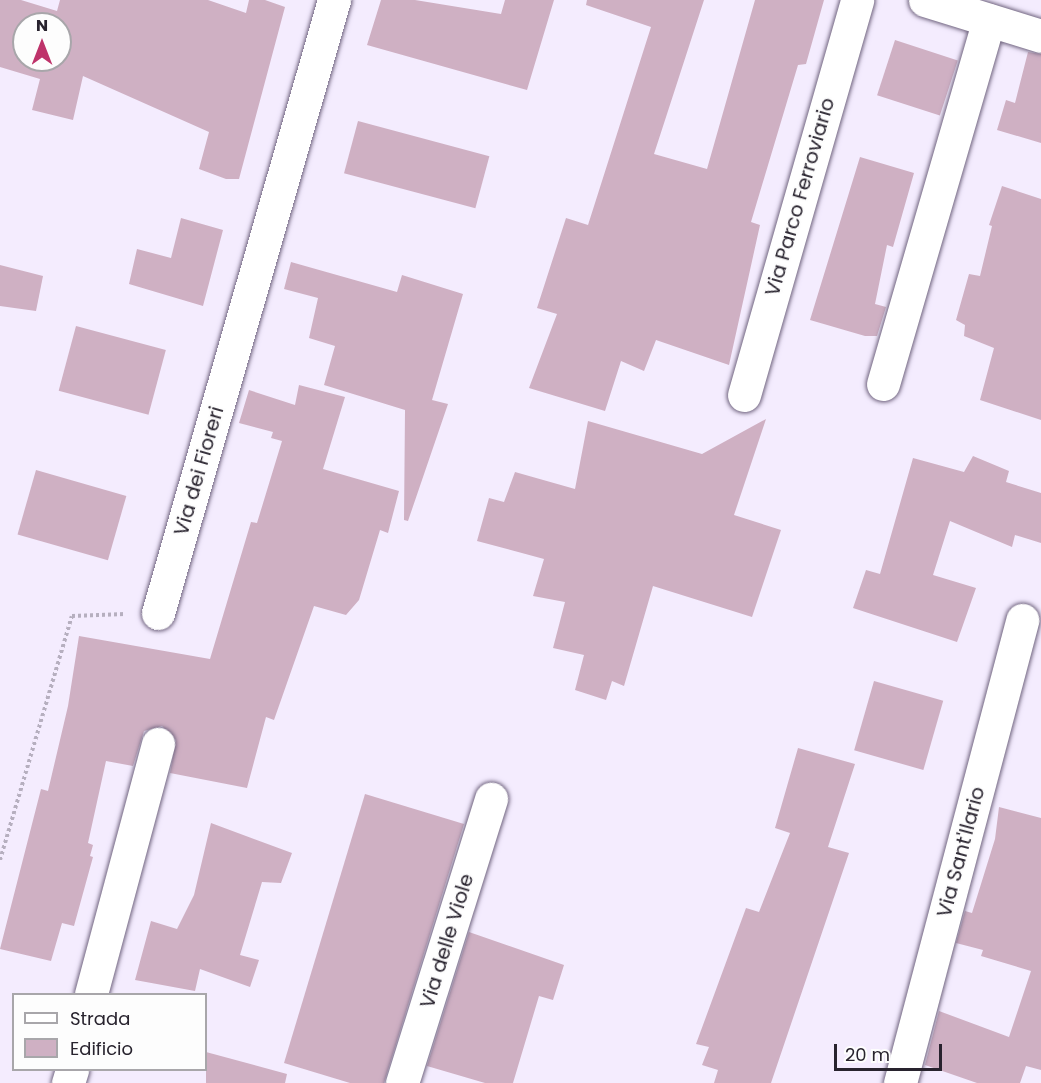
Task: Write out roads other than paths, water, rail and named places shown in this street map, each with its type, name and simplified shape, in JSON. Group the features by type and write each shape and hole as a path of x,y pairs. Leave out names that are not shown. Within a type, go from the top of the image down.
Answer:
{"street":[{"name":"Via dei Fioreri","path":"158,613 334,0"},
{"name":"Via Parco Ferroviario","path":"744,395 857,0"},
{"path":"925,0 1041,36"},
{"path":"883,384 989,20"},
{"name":"Via Sant'Ilario","path":"900,1083 1022,620"},
{"path":"92,993 158,744"},
{"name":"Via delle Viole","path":"402,1083 491,799"}]}
